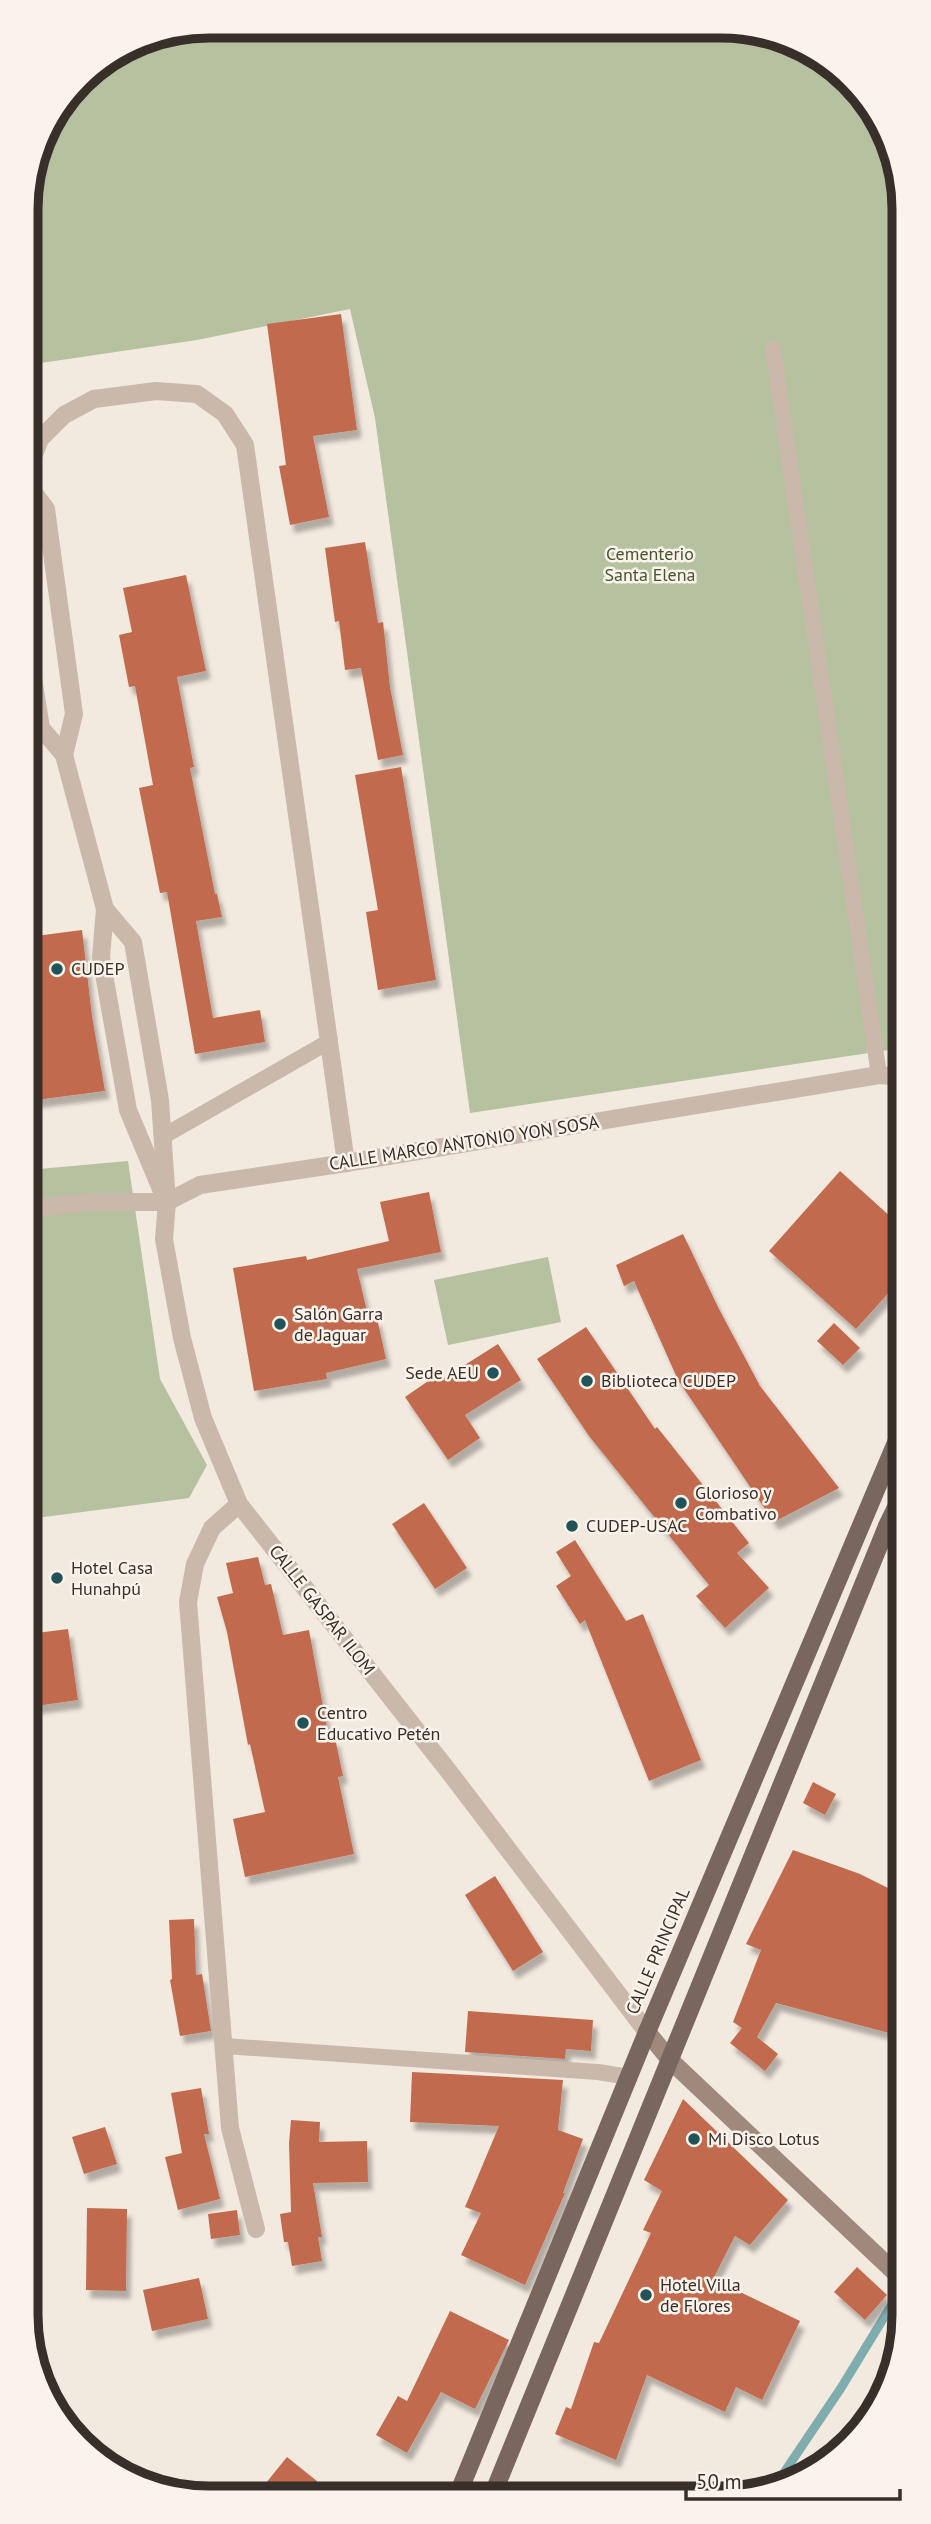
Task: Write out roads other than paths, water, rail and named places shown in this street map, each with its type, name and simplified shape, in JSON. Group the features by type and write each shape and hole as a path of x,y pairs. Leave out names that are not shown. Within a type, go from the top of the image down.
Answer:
{"main road":[{"name":"CALLE PRINCIPAL","path":"461,2486 647,2032 892,1452"},
{"path":"496,2486 892,1537"}],"street":[{"path":"39,442 64,415 94,399 156,391 197,394 225,414 245,445 346,1163"},
{"path":"39,500 46,509 74,714 64,755"},
{"path":"39,714 41,728 64,755 105,909 101,957 128,1110 167,1202"},
{"name":"CALLE GASPAR ILOM","path":"105,909 133,942 160,1100 167,1202 164,1239 182,1338 203,1418 239,1504 450,1773 647,2032"},
{"name":"CALLE MARCO ANTONIO YON SOSA","path":"39,1208 88,1202 167,1202 200,1185 879,1074 892,1076"},
{"path":"239,1504 212,1528 195,1564 188,1602 230,2128 256,2229"},
{"path":"647,2032 671,2062 892,2270"}],"lane":[{"path":"773,349 879,1074"},
{"path":"162,1137 330,1041"},
{"path":"225,2046 598,2072 629,2077"}],"waterway":[{"path":"784,2473 841,2388 891,2306"}],"place":[{"name":"CUDEP","path":"57,969"},
{"name":"Salón Garra de Jaguar","path":"280,1324"},
{"name":"Sede AEU","path":"493,1373"},
{"name":"Biblioteca CUDEP","path":"587,1381"},
{"name":"Glorioso y Combativo","path":"681,1503"},
{"name":"CUDEP-USAC","path":"572,1526"},
{"name":"Hotel Casa Hunahpú","path":"57,1578"},
{"name":"Centro Educativo Petén","path":"303,1723"},
{"name":"Mi Disco Lotus","path":"694,2139"},
{"name":"Hotel Villa de Flores","path":"646,2295"}],"park label":[{"name":"Cementerio Santa Elena","path":"650,564"}]}
